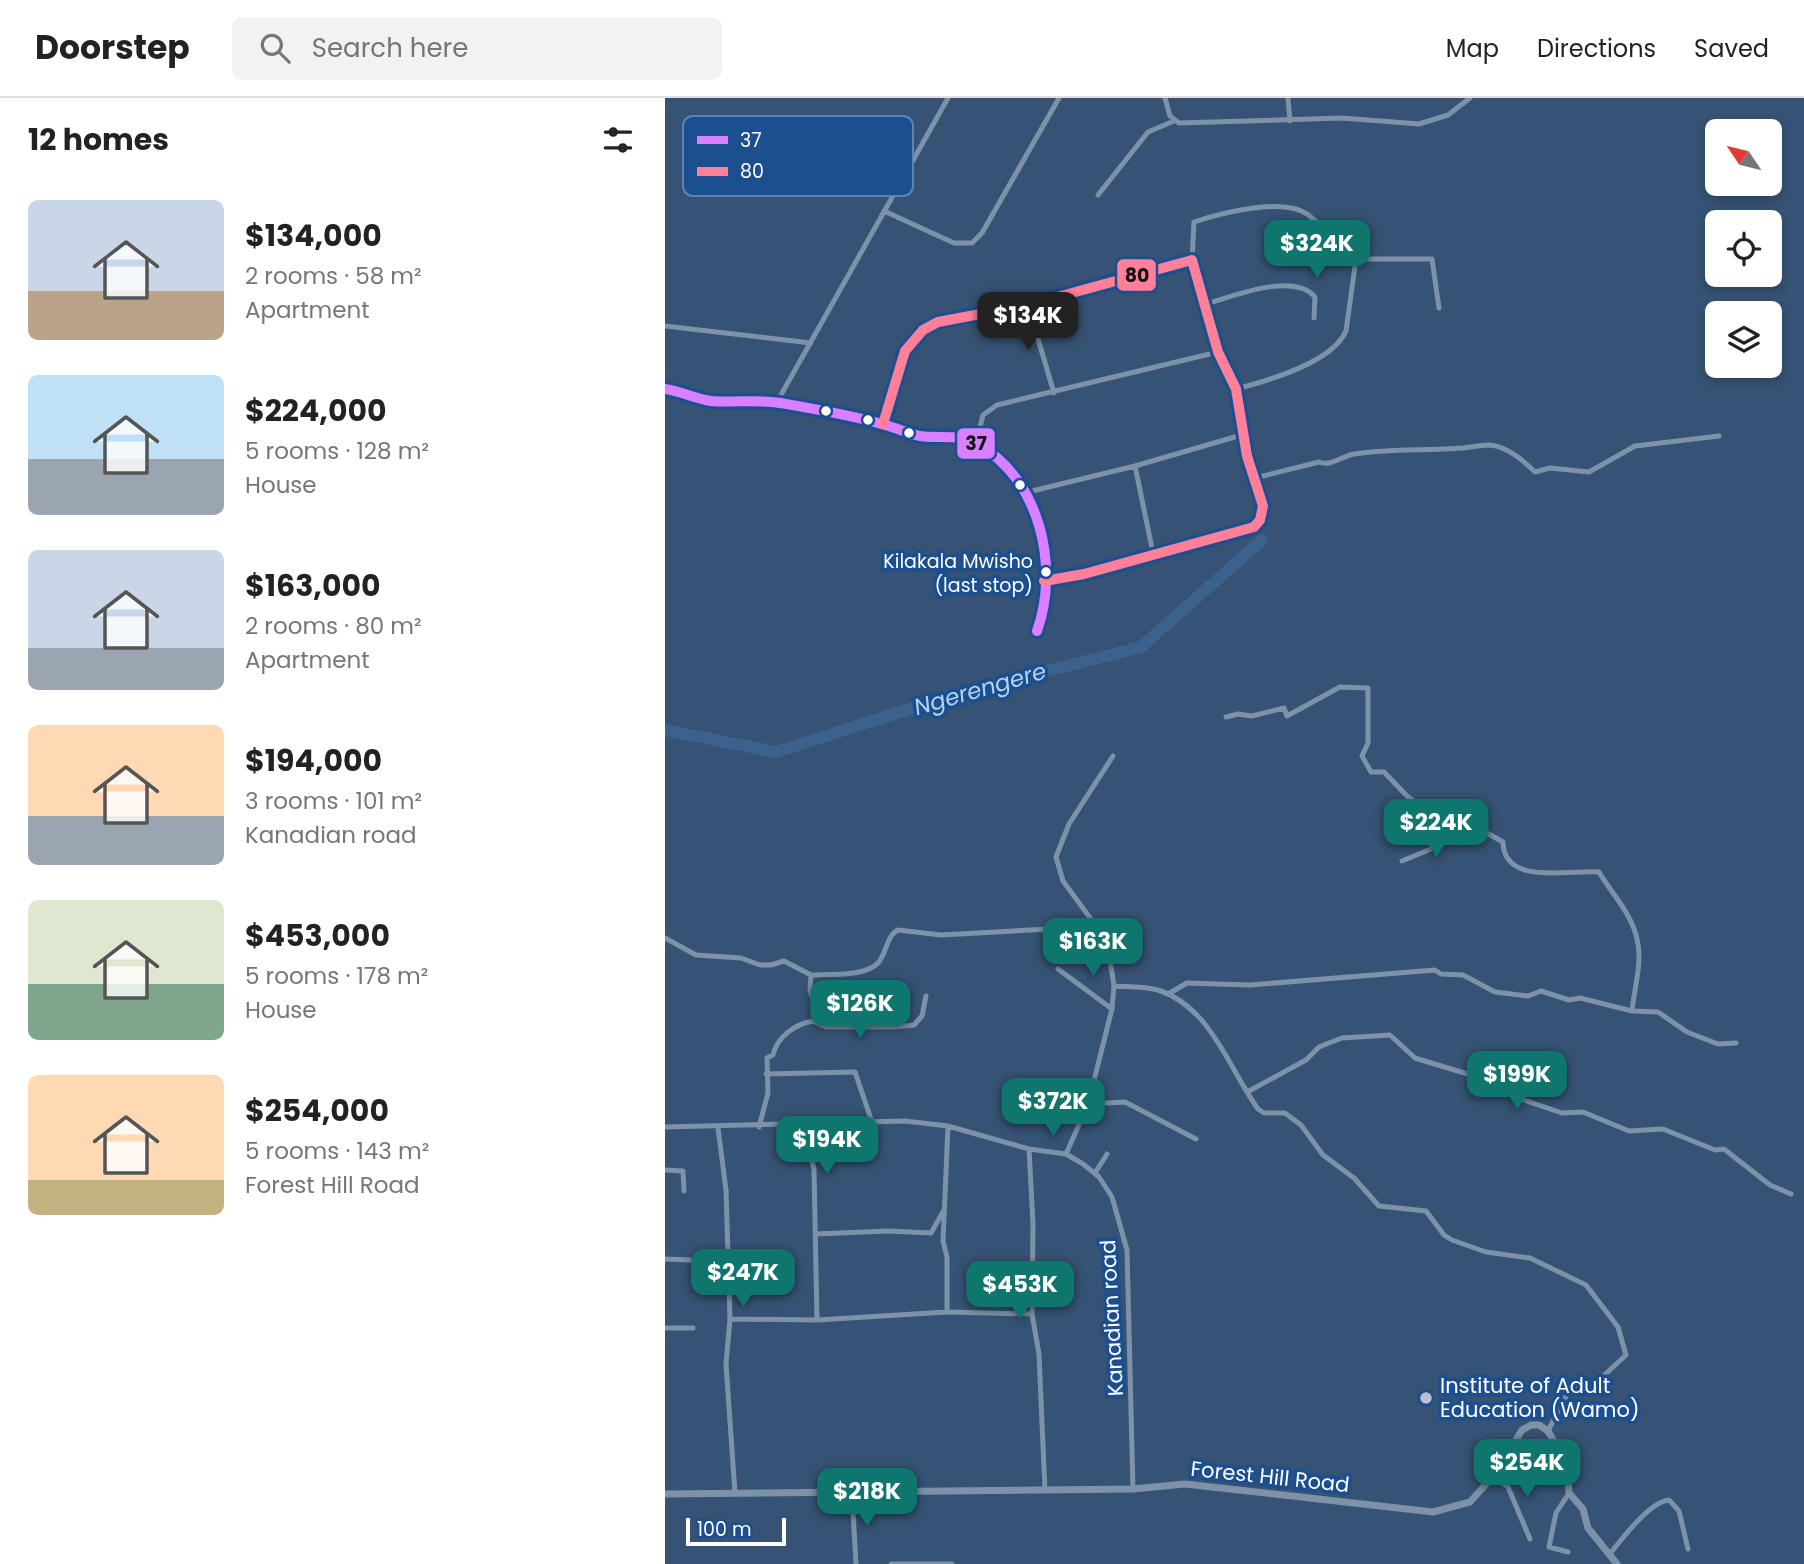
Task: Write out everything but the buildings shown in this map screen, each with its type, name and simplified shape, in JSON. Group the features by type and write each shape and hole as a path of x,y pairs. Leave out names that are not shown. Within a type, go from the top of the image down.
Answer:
{"street":[{"path":"938,98 944,105"},
{"path":"913,160 948,98"},
{"path":"884,211 954,243 972,243 982,233 1059,98"},
{"path":"1165,98 1174,121"},
{"path":"1288,98 1290,121"},
{"path":"1098,195 1148,132 1174,121 1192,124 1342,118 1419,124 1448,115 1470,98"},
{"path":"777,402 892,196"},
{"path":"1044,581 1084,574 1256,526 1263,506 1247,456 1236,389 1218,352 1192,260 1194,222 1260,207 1303,211 1356,260 1432,259 1435,263 1439,308"},
{"path":"883,424 905,351 923,330 957,318 1028,304 1192,260"},
{"path":"1236,389 1304,365 1341,340 1347,326 1356,260"},
{"path":"1203,305 1274,286 1299,286 1308,289 1315,297 1314,318"},
{"path":"1028,304 1054,393"},
{"path":"665,326 811,343"},
{"path":"976,443 978,424 991,408 1218,352"},
{"path":"665,389 710,401 777,402 883,424 921,436 958,436 976,443 1003,463 1028,492 1039,528 1046,602 1037,631"},
{"path":"1028,492 1135,466 1245,434"},
{"path":"1255,478 1319,462 1328,464 1352,455 1476,445 1490,445 1520,457 1535,472 1550,468 1585,472 1604,466 1635,446 1719,436"},
{"path":"1135,466 1153,553"},
{"path":"1226,717 1238,714 1252,716 1284,708 1287,716 1340,687 1367,687 1368,744 1362,756 1368,769 1376,773 1384,772 1430,814 1458,829 1491,835 1503,842 1512,863 1528,872 1599,872 1626,911 1638,943 1632,1012"},
{"path":"1066,1154 1088,1104 1112,1009 1114,986 1102,930 1067,887 1056,860 1069,824 1113,756"},
{"path":"1402,860 1438,846 1446,833 1458,829"},
{"path":"665,939 696,955 741,958 759,965 784,961 811,975 858,971 875,965 891,934 898,930 941,935 1049,929 1070,945 1088,953 1109,953"},
{"path":"1058,969 1112,1009"},
{"path":"1168,994 1187,983 1250,985 1435,970 1441,974 1463,975 1495,992 1528,996 1541,991 1569,1000 1580,998 1632,1012 1658,1012 1687,1032 1718,1044 1736,1043"},
{"path":"811,975 810,989 821,1025"},
{"path":"1114,986 1154,989 1168,994 1187,1007 1222,1045 1254,1103 1265,1113 1285,1113 1301,1125 1323,1155 1354,1178 1379,1206 1426,1211 1444,1235 1452,1240 1486,1252 1542,1262 1586,1284 1594,1293 1618,1327 1626,1355 1598,1381 1568,1392 1548,1431 1567,1464 1569,1493 1556,1513 1549,1547 1568,1552"},
{"path":"759,1127 766,1105 767,1058 773,1055 776,1045 786,1034 809,1021 821,1025 910,1026 922,1016 926,996"},
{"path":"1249,1091 1306,1060 1319,1047 1329,1043 1342,1038 1390,1035 1415,1058 1474,1076 1490,1086 1562,1113 1583,1112 1629,1131 1655,1128 1715,1150 1724,1149 1770,1185 1791,1194"},
{"path":"766,1074 855,1072 872,1122"},
{"path":"1088,1104 1125,1102 1196,1139"},
{"name":"Kanadian road","path":"665,1127 759,1127 905,1121 948,1126 1029,1149 1066,1154 1095,1174 1117,1209 1128,1250 1133,1489"},
{"path":"801,1125 814,1169 817,1320"},
{"path":"947,1312 947,1257 943,1241 948,1126"},
{"path":"718,1128 726,1190 730,1319 726,1364 735,1493"},
{"path":"1029,1149 1033,1224 1032,1314 1039,1354 1045,1491"},
{"path":"1095,1174 1107,1154"},
{"path":"665,1170 683,1171 684,1191"},
{"path":"931,1233 945,1207"},
{"path":"815,1234 888,1231 931,1233 943,1241"},
{"path":"665,1259 690,1260"},
{"path":"730,1319 817,1320 947,1312 1032,1314"},
{"path":"665,1328 693,1328"},
{"name":"Forest Hill Road","path":"665,1494 1045,1491 1133,1489 1185,1484 1433,1512 1470,1503 1495,1474 1522,1430 1531,1425 1548,1431"},
{"path":"1495,1474 1498,1481 1508,1487 1530,1539"},
{"path":"1569,1493 1583,1509 1588,1528 1617,1564"},
{"path":"852,1494 856,1564"},
{"path":"1609,1555 1655,1505 1669,1500 1679,1511 1688,1549"},
{"path":"891,1564 953,1564"}],"waterway":[{"name":"Ngerengere","path":"665,730 776,752 953,695 1141,647 1262,540"}],"transit line":[{"name":"80","path":"883,424 905,351 923,330 938,322 1028,305 1192,260 1218,352 1236,389 1247,456 1263,506 1260,520 1254,527 1084,574 1044,581"},
{"name":"37","path":"665,389 711,401 771,402 846,415 920,436 956,437 977,444 999,459 1016,479 1030,501 1039,526 1045,553 1046,580 1044,606 1037,631"}],"place":[{"name":"Kilakala Mwisho (last stop)","path":"1046,572"},
{"name":"Institute of Adult Education (Wamo)","path":"1426,1398"}]}
